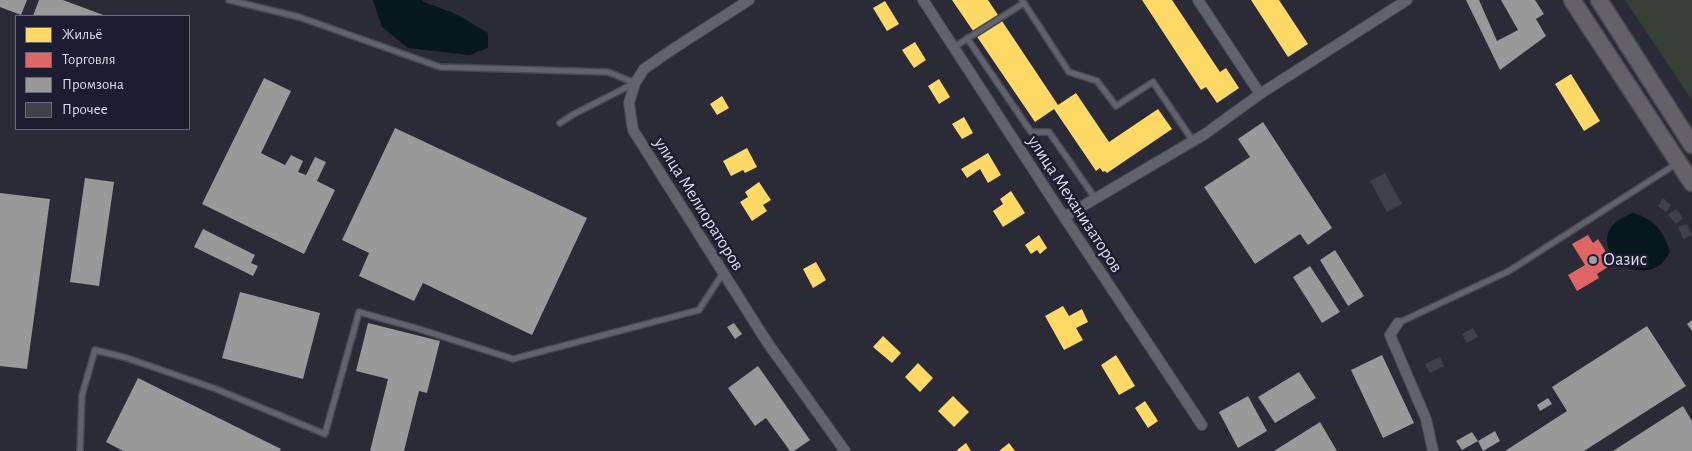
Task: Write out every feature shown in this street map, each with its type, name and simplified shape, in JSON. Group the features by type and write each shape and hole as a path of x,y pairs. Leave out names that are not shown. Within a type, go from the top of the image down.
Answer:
{"main road":[{"path":"1572,0 1692,183"},
{"path":"1599,0 1692,145"}],"street":[{"name":"улица Мелиораторов","path":"749,0 644,69 635,83 629,103 633,130 767,342 846,451"},
{"name":"улица Механизаторов","path":"923,0 1202,425"},
{"path":"1198,0 1260,94"},
{"path":"1064,217 1205,134 1260,94 1407,0"},
{"path":"1398,323 1390,335 1426,419 1433,451"}],"lane":[{"path":"229,0 299,18 440,67 608,72 635,83"},
{"path":"954,47 1023,1 1069,72 1097,80 1116,106 1153,82 1193,141"},
{"path":"967,38 1031,132 1049,132 1095,198"},
{"path":"560,123 635,83"},
{"path":"1398,323 1509,271 1678,162"},
{"path":"80,451 82,396 96,350 127,358 216,389 325,434 359,312 513,359 699,310 723,273"}],"green space":[{"path":"1625,0 1692,0 1692,100"}],"shaded area":[{"path":"373,0 422,0 456,14 488,33 488,48 469,55 408,48 382,27"},
{"path":"1633,213 1653,222 1664,237 1670,251 1659,265 1645,271 1631,268 1618,261 1609,250 1607,237 1614,224"}],"building: Жильё":[{"path":"952,0 988,0 1058,105 1076,93 1109,142 1158,109 1172,129 1107,173 1103,172 1100,168 1096,171 1054,109 1035,122"},
{"path":"1142,0 1172,0 1220,72 1226,68 1239,88 1217,103 1206,87 1201,90"},
{"path":"1251,0 1279,0 1308,44 1288,57"},
{"path":"885,1 899,24 887,31 873,8"},
{"path":"915,42 926,60 914,68 902,50"},
{"path":"1571,74 1600,121 1584,131 1555,84"},
{"path":"939,79 950,97 939,104 928,86"},
{"path":"722,96 729,108 717,115 710,104"},
{"path":"964,117 973,133 962,139 952,124"},
{"path":"747,148 757,167 745,173 743,170 731,176 723,161"},
{"path":"988,153 1001,175 988,183 980,169 967,178 961,169"},
{"path":"759,182 771,200 763,205 767,211 752,221 740,202 748,197 745,192"},
{"path":"1011,191 1025,213 1003,227 993,211 1003,204 1000,199"},
{"path":"1039,235 1047,248 1040,254 1037,250 1031,254 1025,245"},
{"path":"816,262 826,280 813,288 803,269"},
{"path":"1063,306 1069,316 1082,309 1088,322 1076,328 1083,340 1064,350 1045,316"},
{"path":"883,336 901,353 892,363 873,347"},
{"path":"1116,355 1135,386 1119,395 1101,365"},
{"path":"918,363 933,378 920,392 905,377"},
{"path":"953,396 969,412 954,427 938,411"},
{"path":"1145,401 1158,421 1148,428 1135,408"},
{"path":"966,443 971,451 957,450"},
{"path":"1009,443 1015,451 999,451"}],"building: Торговля":[{"name":"Оазис","path":"1588,235 1593,243 1598,239 1606,252 1601,255 1608,267 1597,274 1599,278 1577,291 1568,275 1585,265 1572,244"}],"building: Промзона":[{"path":"0,0 27,0 21,15 0,7"},
{"path":"39,0 63,0 103,15 33,15"},
{"path":"1466,0 1479,0 1497,41 1518,30 1501,0 1535,0 1544,14 1536,19 1546,36 1500,70"},
{"path":"264,78 291,91 261,153 285,165 291,155 303,161 298,172 306,175 315,157 326,162 317,181 335,190 304,254 202,204"},
{"path":"1263,122 1332,228 1308,245 1300,234 1255,264 1204,187 1250,157 1238,139"},
{"path":"395,128 587,218 532,335 423,283 414,301 359,276 369,253 342,240"},
{"path":"85,178 114,182 99,286 70,282"},
{"path":"0,193 50,199 27,369 0,366"},
{"path":"203,229 255,255 251,263 258,266 253,276 194,247"},
{"path":"1335,250 1364,296 1348,306 1320,260"},
{"path":"1310,266 1340,312 1322,323 1293,277"},
{"path":"240,292 320,313 303,379 222,358"},
{"path":"1692,320 1692,331 1687,324"},
{"path":"368,323 440,341 427,393 419,391 404,451 370,451 388,379 356,371"},
{"path":"734,323 742,334 735,339 727,327"},
{"path":"1647,326 1686,386 1584,451 1505,451 1567,411 1552,387"},
{"path":"1382,355 1414,423 1383,438 1351,370"},
{"path":"758,366 810,440 794,451 790,451 766,418 755,426 728,388"},
{"path":"1299,372 1316,398 1275,423 1258,397"},
{"path":"138,378 281,449 280,451 123,451 106,442"},
{"path":"1248,396 1267,431 1238,448 1219,412"},
{"path":"1548,398 1552,404 1540,411 1537,405"},
{"path":"1683,406 1692,421 1692,451 1613,451"},
{"path":"1320,422 1337,451 1274,451"},
{"path":"1495,431 1500,441 1483,451 1478,441"},
{"path":"1472,432 1478,441 1462,450 1456,441"}],"building: Прочее":[{"path":"1385,173 1402,204 1387,212 1370,181"},
{"path":"1663,198 1671,205 1666,212 1658,206"},
{"path":"1676,209 1683,218 1676,224 1668,215"},
{"path":"1687,224 1692,235 1683,239 1678,227"},
{"path":"1473,328 1478,337 1467,343 1462,334"},
{"path":"1440,357 1444,366 1430,373 1425,364"}],"place":[{"name":"Оазис","path":"1593,260"}]}
